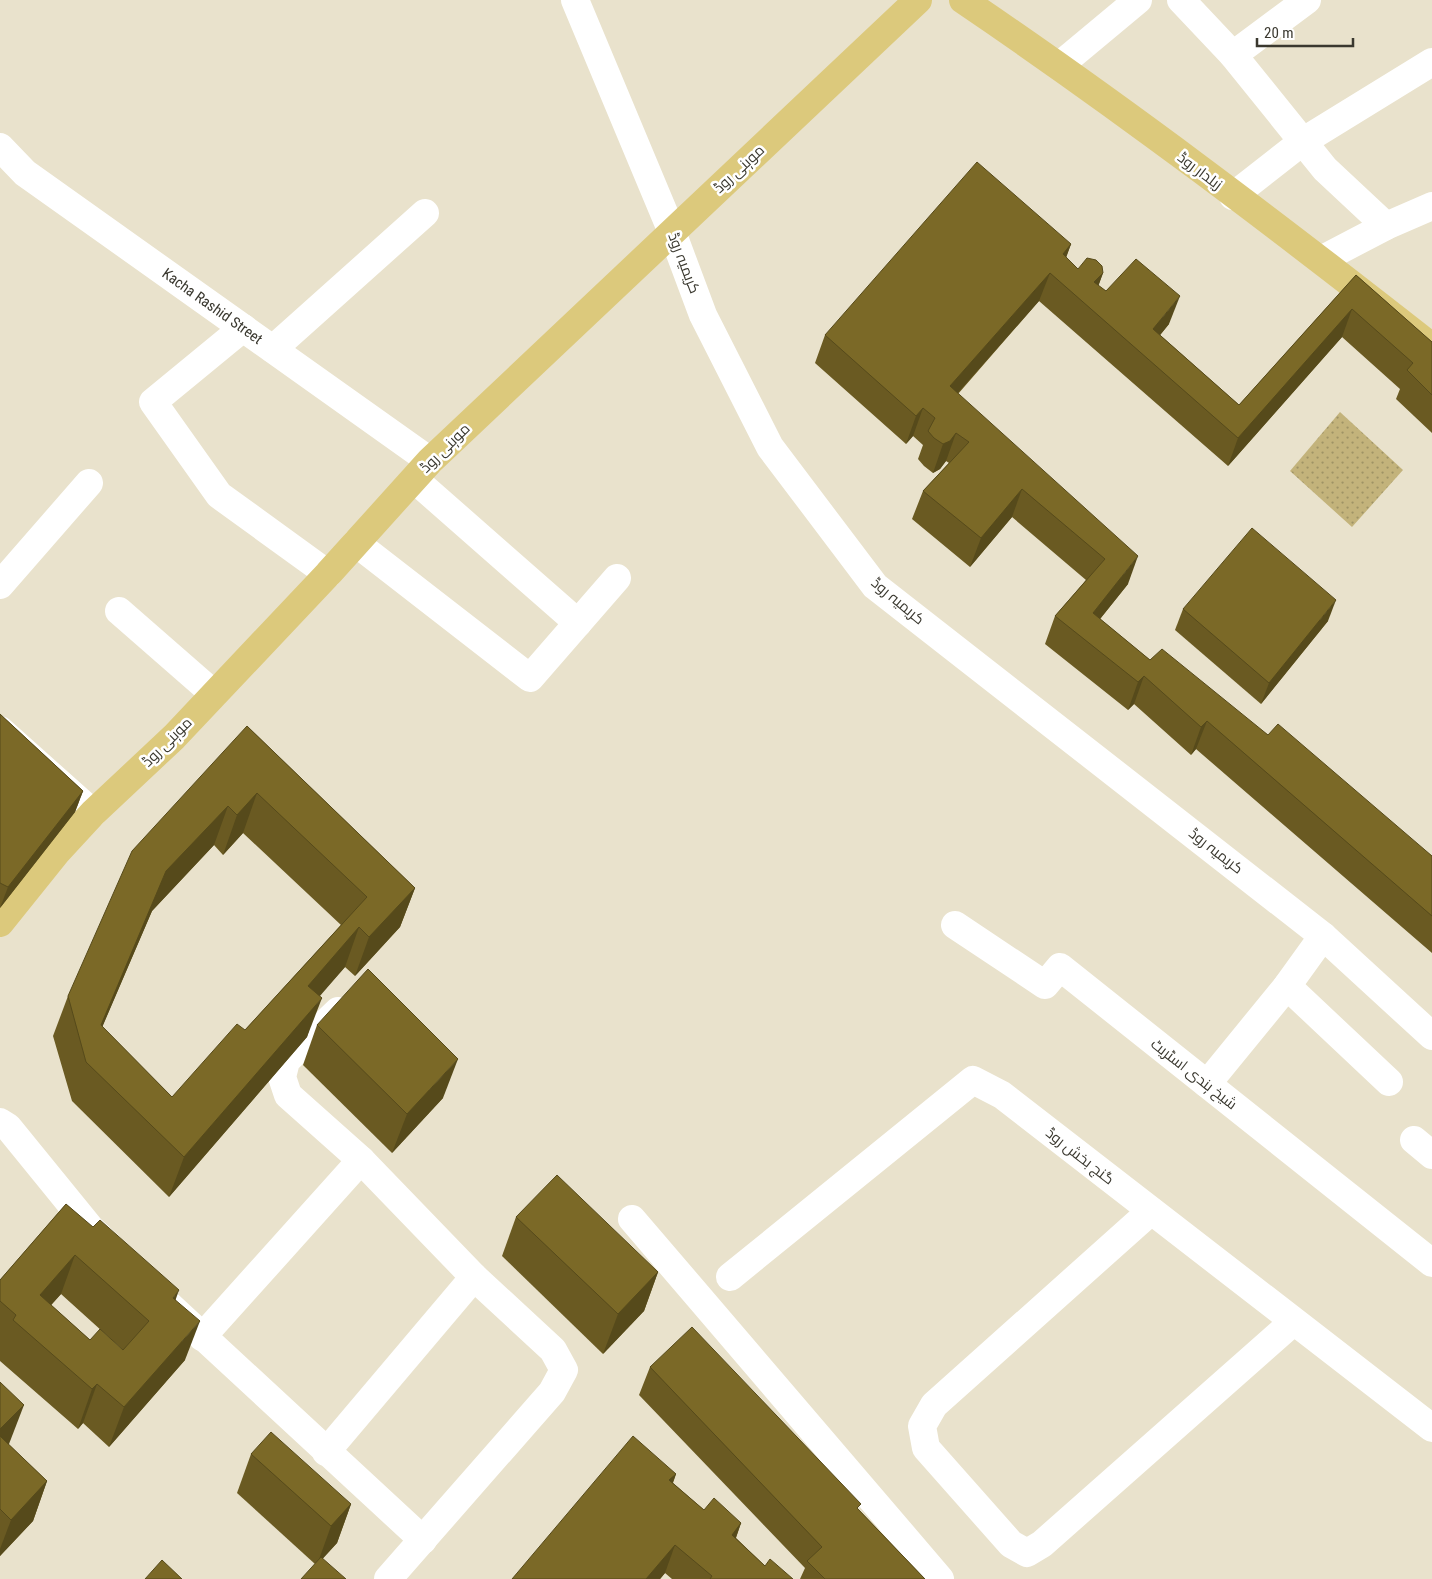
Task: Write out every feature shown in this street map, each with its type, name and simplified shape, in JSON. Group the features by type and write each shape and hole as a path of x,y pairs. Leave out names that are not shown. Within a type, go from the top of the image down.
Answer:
{"main road":[{"name":"موہنی روڈ","path":"0,923 58,852 94,813 174,737 328,574 422,470 918,0"},
{"name":"زیلدار روڈ","path":"963,0 1060,65 1321,260 1432,348"}],"street":[{"name":"کریمیہ روڈ","path":"574,0 672,232 703,315 770,447 876,586 1324,936 1432,1036"},
{"path":"1060,65 1138,0"},
{"path":"1181,0 1233,55 1325,169 1386,226"},
{"path":"1233,55 1307,0"},
{"path":"1233,196 1302,142 1432,62"},
{"name":"Kacha Rashid Street","path":"0,147 12,173 273,349 422,470 578,623"},
{"path":"1321,260 1386,226 1432,206"},
{"path":"273,349 425,212"},
{"path":"243,328 153,402 219,494 328,574"},
{"path":"0,585 89,483"},
{"path":"356,543 530,678 617,578"},
{"path":"119,611 214,694"},
{"path":"0,730 94,813"},
{"name":"شیخ ہندی اسٹریٹ","path":"955,924 1044,985 1060,967 1432,1263"},
{"path":"1207,1084 1287,986 1324,936"},
{"path":"1287,986 1389,1082"},
{"path":"338,1011 286,1061 282,1077 288,1095 361,1160 474,1277 553,1350 564,1370 552,1392 388,1579"},
{"name":"گنج بخش روڈ","path":"730,1277 973,1080 1002,1095 1432,1428"},
{"path":"0,1122 8,1127 91,1229 126,1262"},
{"path":"202,1337 361,1160"},
{"path":"1151,1211 934,1405 922,1426 926,1448 1011,1544 1027,1553 1042,1544 1293,1322"},
{"path":"632,1219 940,1579"},
{"path":"326,1452 474,1277"},
{"path":"153,1290 423,1540"}],"shaded area":[{"path":"1340,412 1403,470 1352,527 1290,471"}],"building":[{"path":"977,162 1071,244 1063,254 1078,269 1087,258 1096,260 1102,266 1103,273 1094,282 1106,291 1136,259 1180,296 1153,329 1239,405 1356,275 1432,342 1432,395 1407,370 1413,363 1352,309 1238,438 1050,273 950,386 1138,556 1093,613 1150,660 1162,649 1268,735 1278,724 1432,856 1432,916 1207,721 1201,727 1144,676 1138,682 1055,616 1105,559 1022,489 981,538 923,491 969,442 956,433 950,441 943,444 934,438 928,431 935,418 923,408 916,416 825,335"},
{"path":"1252,528 1336,600 1269,683 1183,609"},
{"path":"0,714 83,791 8,887 0,883"},
{"path":"247,726 415,888 369,937 359,927 308,986 322,998 184,1157 86,1062 68,996 132,851","holes":["257,793 367,897 245,1030 237,1024 172,1097 101,1025 166,871 228,806 237,815"]},
{"path":"368,969 458,1059 407,1114 317,1025"},
{"path":"557,1175 658,1272 618,1314 516,1217"},
{"path":"66,1204 93,1227 100,1220 179,1290 173,1298 200,1321 124,1407 97,1384 92,1389 13,1320 16,1315 0,1301 0,1280","holes":["75,1255 149,1321 123,1350 100,1329 90,1340 40,1295"]},
{"path":"692,1327 861,1504 857,1508 925,1579 825,1579 807,1561 822,1547 650,1367"},
{"path":"0,1382 24,1405 0,1429"},
{"path":"271,1432 351,1504 331,1526 251,1454"},
{"path":"0,1436 47,1481 11,1520 0,1509"},
{"path":"633,1436 676,1474 669,1480 704,1510 714,1498 741,1523 732,1535 765,1566 770,1559 793,1579 710,1579 712,1576 675,1545 646,1579 512,1579"},
{"path":"321,1557 346,1579 301,1579"},
{"path":"162,1560 182,1579 145,1579"}]}
